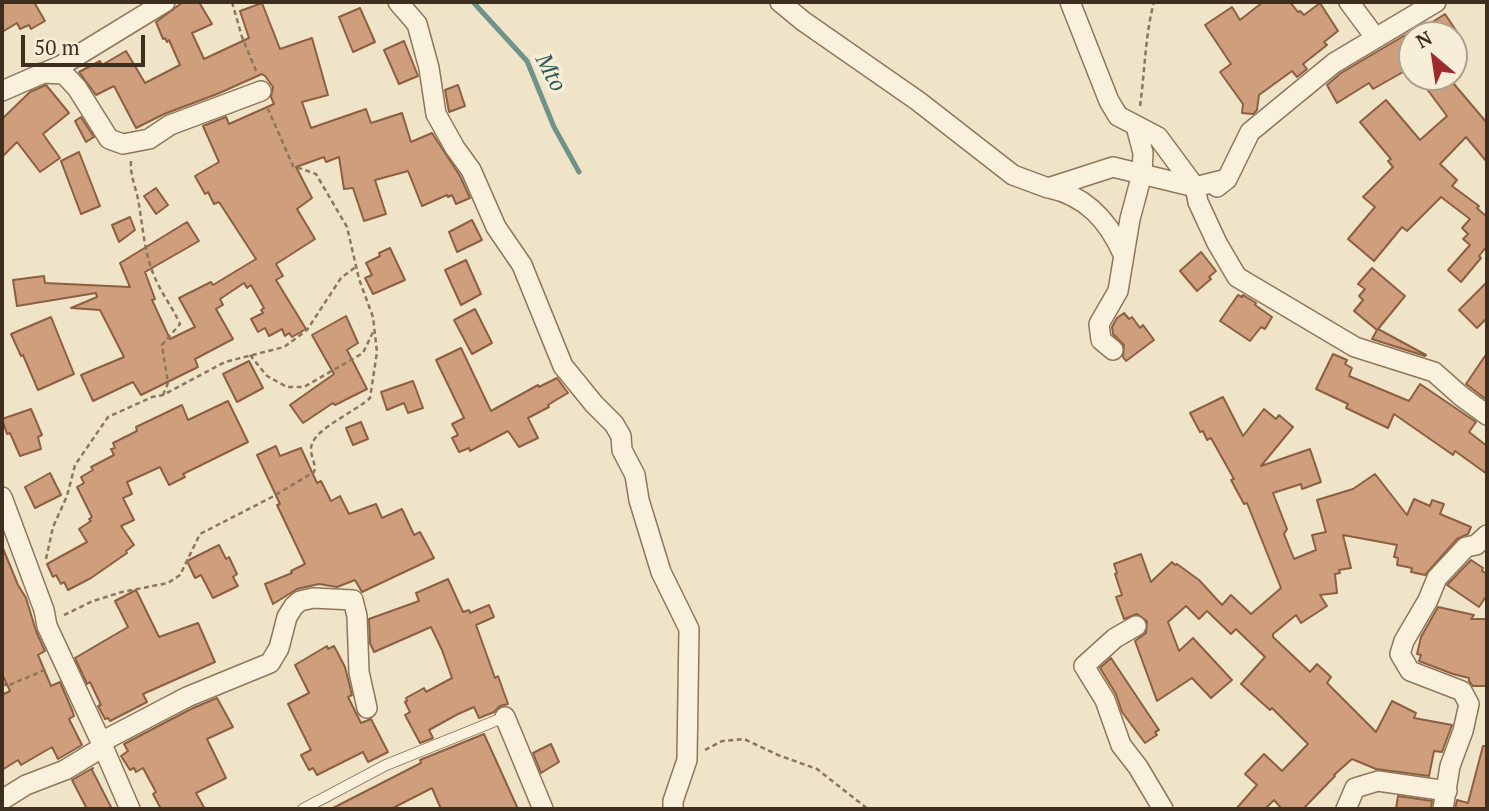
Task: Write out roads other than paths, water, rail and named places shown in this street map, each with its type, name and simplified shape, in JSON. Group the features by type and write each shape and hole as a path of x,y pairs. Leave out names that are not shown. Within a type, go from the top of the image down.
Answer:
{"street":[{"path":"2,91 62,65 165,2"},
{"path":"398,2 417,24 429,68 436,114 471,170 496,227 522,265 563,366 614,424 621,436 622,450 635,475 639,500 661,572 689,629 687,760 673,801 673,809"},
{"path":"780,2 803,22 919,101 1013,175 1068,192 1094,209 1113,231 1123,254"},
{"path":"1070,2 1109,101 1118,116 1158,137 1197,195 1217,243 1237,277 1355,347 1434,372 1487,415"},
{"path":"1349,2 1375,37"},
{"path":"1048,188 1113,167 1142,174 1197,195 1227,179 1250,132 1334,63 1436,2"},
{"path":"42,73 64,74 109,139 124,144 149,139 170,125 261,91"},
{"path":"1113,350 1101,341 1099,324 1118,291 1123,254 1142,174 1143,153 1136,126"},
{"path":"2,498 44,610 47,626 130,809"},
{"path":"1346,809 1355,788 1378,781 1445,800 1450,766 1463,731 1469,704 1462,691 1410,671 1400,654 1404,641 1429,600 1437,578 1466,547 1476,545 1487,535"},
{"path":"2,800 26,785 65,770 102,744 187,697 270,663 279,648 287,617 294,606 313,598 353,600 358,616 359,672 367,708"},
{"path":"1136,626 1115,638 1084,666 1105,700 1121,745 1138,767 1163,809"},
{"path":"505,717 544,809"}],"lane":[{"path":"303,809 386,765 505,717"}],"waterway":[{"name":"Mto","path":"473,2 527,61 554,127 579,172"}]}
